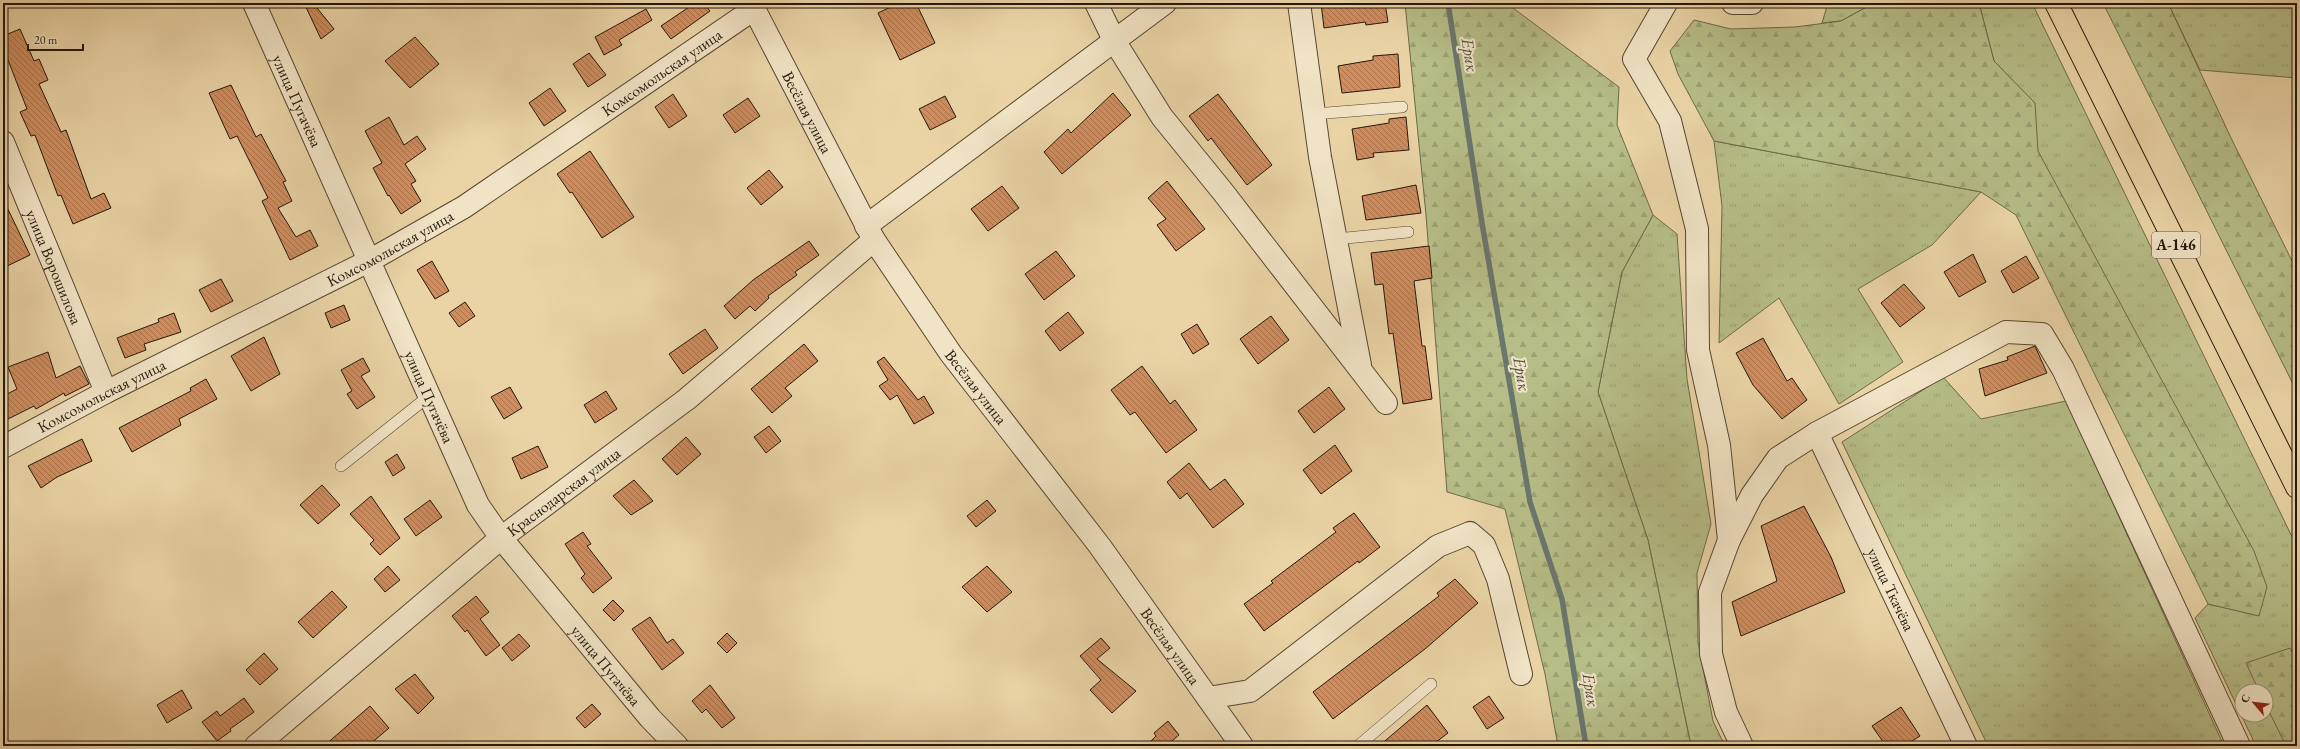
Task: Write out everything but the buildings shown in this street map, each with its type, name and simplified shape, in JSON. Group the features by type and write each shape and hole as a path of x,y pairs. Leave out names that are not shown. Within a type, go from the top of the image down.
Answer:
{"highway":[{"name":"А-146","path":"2056,3 2297,487"}],"street":[{"name":"улица Пугачёва","path":"254,3 478,505 501,538 650,718 677,746"},
{"path":"1096,3 1115,42 1162,117 1228,198 1386,403"},
{"name":"Краснодарская улица","path":"256,746 501,538 687,398 870,233 1165,3"},
{"path":"1299,3 1320,157 1361,370"},
{"path":"1666,3 1634,59 1670,121 1697,229 1698,350 1719,445 1729,540"},
{"path":"1733,3 1752,3"},
{"name":"Комсомольская улица","path":"3,447 106,392 369,261 464,207 752,6"},
{"name":"Весёлая улица","path":"752,6 870,233 951,354 1099,545 1242,746"},
{"name":"улица Ворошилова","path":"3,142 106,392"},
{"path":"1742,746 1726,712 1711,654 1710,592 1729,540 1752,495 1778,458 1817,433 2006,332 2042,334 2063,368 2239,746"},
{"name":"улица Ткачёва","path":"1817,433 1966,746"},
{"path":"1208,698 1250,691 1438,546 1470,533 1484,545 1498,579 1521,674"}],"lane":[{"path":"1314,114 1402,107"},
{"path":"1336,239 1408,232"},
{"path":"341,466 429,396"},
{"path":"1358,746 1430,684"}],"green space":[{"path":"1405,3 1510,3 1513,8 1619,87 1617,125 1653,215 1622,272 1598,392 1648,540 1691,746 1558,746 1545,674 1505,509 1447,492 1426,215"},
{"path":"1828,3 1874,3 1841,21 1822,23"},
{"path":"1874,3 1979,3 1994,61 2035,103 2038,151 2254,551 2267,587 2259,616 2208,604 2016,215 1981,192 1714,141 1678,74 1670,51 1694,20 1731,29 1795,27 1841,21"},
{"path":"1979,3 2032,3 2297,547 2297,746 2256,746 2245,723 2274,723 2274,683 2234,683 2234,700 2195,618 2208,604 2259,615 2037,151 2034,103 1994,61"},
{"path":"2103,3 2168,3 2232,140 2297,271 2297,392"},
{"path":"2168,3 2297,3 2297,78 2200,70"},
{"path":"1714,141 1981,192 1932,245 1858,289 1903,362 1839,404 1779,298 1719,343 1722,206"},
{"path":"1653,215 1677,234 1687,379 1711,524 1697,573 1698,642 1713,721 1725,746 1691,746 1648,540 1598,392 1622,272"},
{"path":"1943,377 1981,419 2066,401 2224,746 1988,746 1842,442"},
{"path":"2290,648 2297,662 2297,746 2286,746 2274,721 2274,683 2255,683 2246,663"}],"waterway":[{"name":"Ерик","path":"1448,3 1482,223 1530,502 1562,599 1586,746"}]}
